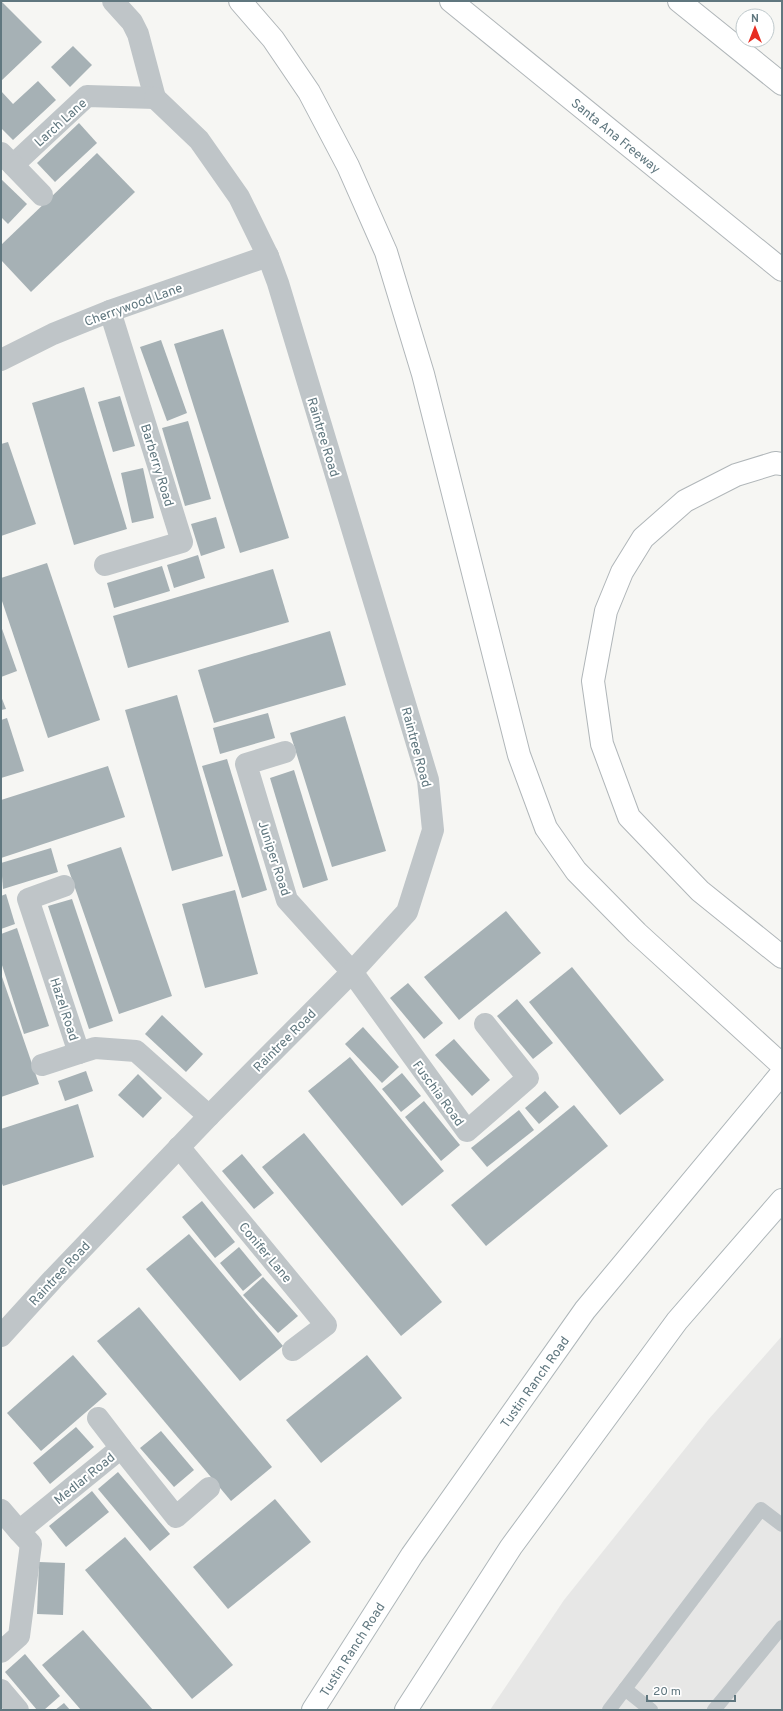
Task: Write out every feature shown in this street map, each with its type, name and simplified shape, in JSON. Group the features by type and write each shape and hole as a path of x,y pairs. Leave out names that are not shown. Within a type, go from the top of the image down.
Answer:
{"main road":[{"path":"240,1 273,39 309,92 348,166 386,252 423,374 519,755 546,828 576,871 637,933 782,1065"},
{"name":"Santa Ana Freeway","path":"451,1 782,270"},
{"path":"679,1 782,84"},
{"path":"782,464 775,463 736,475 685,501 642,538 622,572 606,611 593,681 602,744 629,817 700,891 782,957"},
{"name":"Tustin Ranch Road","path":"313,1710 412,1555 585,1310 782,1073"},
{"path":"406,1710 520,1534 677,1321 782,1200"}],"street":[{"path":"112,1 132,22 138,34 155,98"},
{"name":"Larch Lane","path":"7,159 87,96 155,98"},
{"name":"Raintree Road","path":"1,1336 53,1278 209,1116 352,972 407,912 433,830 428,780 278,283 268,256 239,197 200,140 155,98"},
{"path":"7,159 42,195"},
{"name":"Cherrywood Lane","path":"1,360 53,334 110,311 268,256"},
{"name":"Barberry Road","path":"105,565 182,542 110,311"},
{"name":"Juniper Road","path":"285,752 246,764 287,900 352,972"},
{"name":"Hazel Road","path":"64,886 28,899 79,1053 95,1048 136,1051 209,1116"},
{"name":"Fuschia Road","path":"352,972 467,1131 528,1078 485,1024"},
{"path":"42,1065 79,1053"},
{"name":"Conifer Lane","path":"179,1147 326,1324 293,1350"},
{"path":"98,1418 121,1448"},
{"name":"Medlar Road","path":"20,1531 121,1448 176,1517 209,1488"},
{"path":"1,1510 31,1544 20,1636 1,1652"},
{"path":"1,1690 18,1710"}],"lane":[{"path":"609,1710 761,1509 782,1525"},
{"path":"714,1710 782,1627"},
{"path":"625,1689 651,1710"}],"shaded area":[{"path":"782,1336 782,1710 490,1710 564,1600 708,1420"}],"building":[{"path":"1,1 42,42 1,81"},
{"path":"73,46 92,65 70,87 51,67"},
{"path":"38,81 56,100 13,140 1,128 1,91 13,104"},
{"path":"79,123 97,143 55,182 37,163"},
{"path":"97,153 135,192 31,292 1,260 1,245"},
{"path":"1,179 27,204 8,224 1,217"},
{"path":"223,329 289,538 240,553 174,344"},
{"path":"161,340 187,413 167,421 140,347"},
{"path":"84,387 127,529 74,545 32,403"},
{"path":"120,396 135,446 113,452 98,402"},
{"path":"188,421 211,499 185,506 162,428"},
{"path":"8,442 36,524 1,536 1,444"},
{"path":"143,468 154,518 132,523 121,473"},
{"path":"216,517 225,548 201,556 191,524"},
{"path":"198,555 205,578 174,588 167,565"},
{"path":"47,563 100,720 48,738 1,598 1,578"},
{"path":"162,566 170,591 114,608 107,583"},
{"path":"273,569 289,622 128,668 113,616"},
{"path":"1,626 17,671 1,677"},
{"path":"330,631 346,685 214,723 198,670"},
{"path":"177,695 223,856 172,871 125,710"},
{"path":"1,696 6,709 1,710"},
{"path":"268,713 275,738 220,754 213,728"},
{"path":"345,716 386,851 332,867 290,733"},
{"path":"7,718 24,771 1,778 1,720"},
{"path":"227,759 267,890 242,898 202,766"},
{"path":"108,766 125,817 1,858 1,800"},
{"path":"294,770 328,880 303,888 270,778"},
{"path":"121,847 172,996 119,1014 67,865"},
{"path":"51,848 58,872 3,889 1,863"},
{"path":"235,890 258,974 205,988 182,904"},
{"path":"6,894 15,924 1,929 1,896"},
{"path":"72,899 113,1021 89,1029 48,906"},
{"path":"506,911 541,953 459,1020 424,977"},
{"path":"17,928 49,1026 24,1034 1,962 1,934"},
{"path":"572,967 664,1080 620,1115 529,1002"},
{"path":"1,974 39,1084 1,1097"},
{"path":"408,983 443,1023 424,1039 390,998"},
{"path":"517,999 553,1043 533,1059 497,1016"},
{"path":"162,1015 203,1054 186,1072 145,1034"},
{"path":"363,1027 399,1067 382,1083 345,1044"},
{"path":"454,1039 490,1080 472,1096 435,1055"},
{"path":"350,1057 444,1171 402,1206 308,1091"},
{"path":"86,1071 93,1091 65,1101 58,1081"},
{"path":"402,1073 421,1096 401,1112 382,1089"},
{"path":"138,1074 162,1098 143,1118 118,1095"},
{"path":"545,1091 559,1107 539,1124 525,1108"},
{"path":"424,1101 460,1145 441,1161 405,1117"},
{"path":"78,1104 94,1157 3,1186 1,1181 1,1129"},
{"path":"574,1105 608,1146 486,1246 451,1205"},
{"path":"519,1110 534,1130 487,1167 471,1148"},
{"path":"304,1133 442,1302 401,1336 262,1167"},
{"path":"242,1154 274,1193 254,1209 222,1171"},
{"path":"202,1201 235,1242 215,1258 182,1217"},
{"path":"189,1234 283,1346 240,1381 146,1269"},
{"path":"239,1247 262,1275 243,1291 220,1263"},
{"path":"263,1277 298,1316 278,1333 243,1295"},
{"path":"139,1307 272,1467 231,1501 97,1341"},
{"path":"73,1355 107,1394 41,1451 7,1413"},
{"path":"367,1355 402,1398 321,1463 286,1420"},
{"path":"76,1427 94,1447 50,1484 33,1463"},
{"path":"161,1431 194,1470 174,1487 140,1448"},
{"path":"118,1472 170,1534 150,1551 98,1489"},
{"path":"92,1491 109,1512 66,1547 49,1526"},
{"path":"275,1499 311,1542 228,1609 193,1567"},
{"path":"125,1537 233,1665 192,1699 85,1570"},
{"path":"39,1562 65,1563 63,1615 37,1614"},
{"path":"83,1630 153,1710 81,1710 42,1665"},
{"path":"25,1654 60,1696 44,1710 37,1710 5,1672"},
{"path":"64,1703 70,1710 55,1710"}]}
